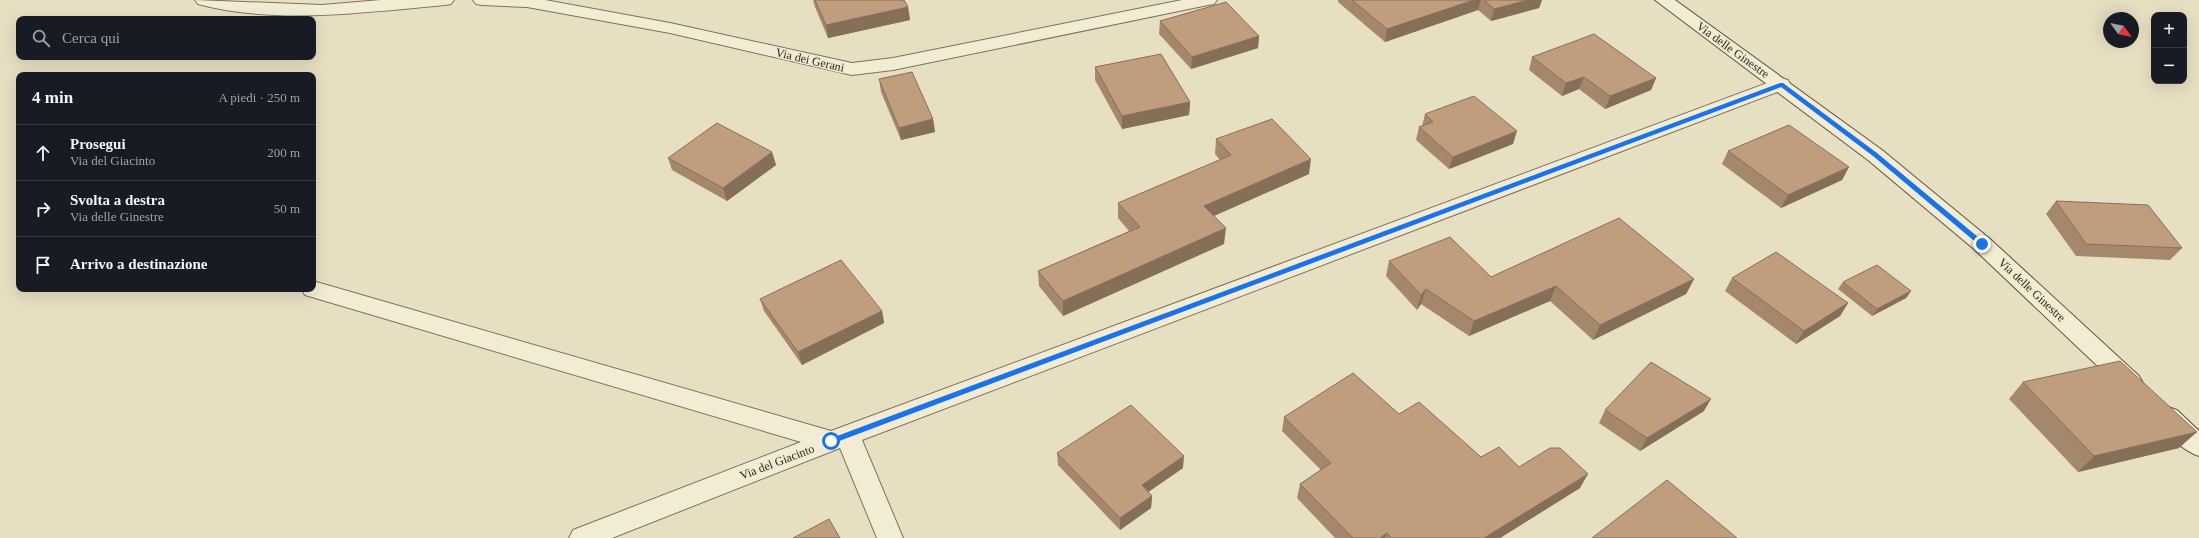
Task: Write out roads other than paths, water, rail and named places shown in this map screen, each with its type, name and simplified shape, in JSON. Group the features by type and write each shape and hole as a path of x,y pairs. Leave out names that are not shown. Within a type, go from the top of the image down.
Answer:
{"street":[{"path":"204,0 226,6 322,10 445,0"},
{"name":"Via dei Gerani","path":"482,0 527,2 670,28 852,70 893,64 1208,0"},
{"name":"Via delle Ginestre","path":"1664,0 1782,84 1875,155 1982,244 2199,446"},
{"name":"Via del Giacinto","path":"582,538 839,438 1782,84"},
{"path":"316,289 839,438 890,538"}]}
